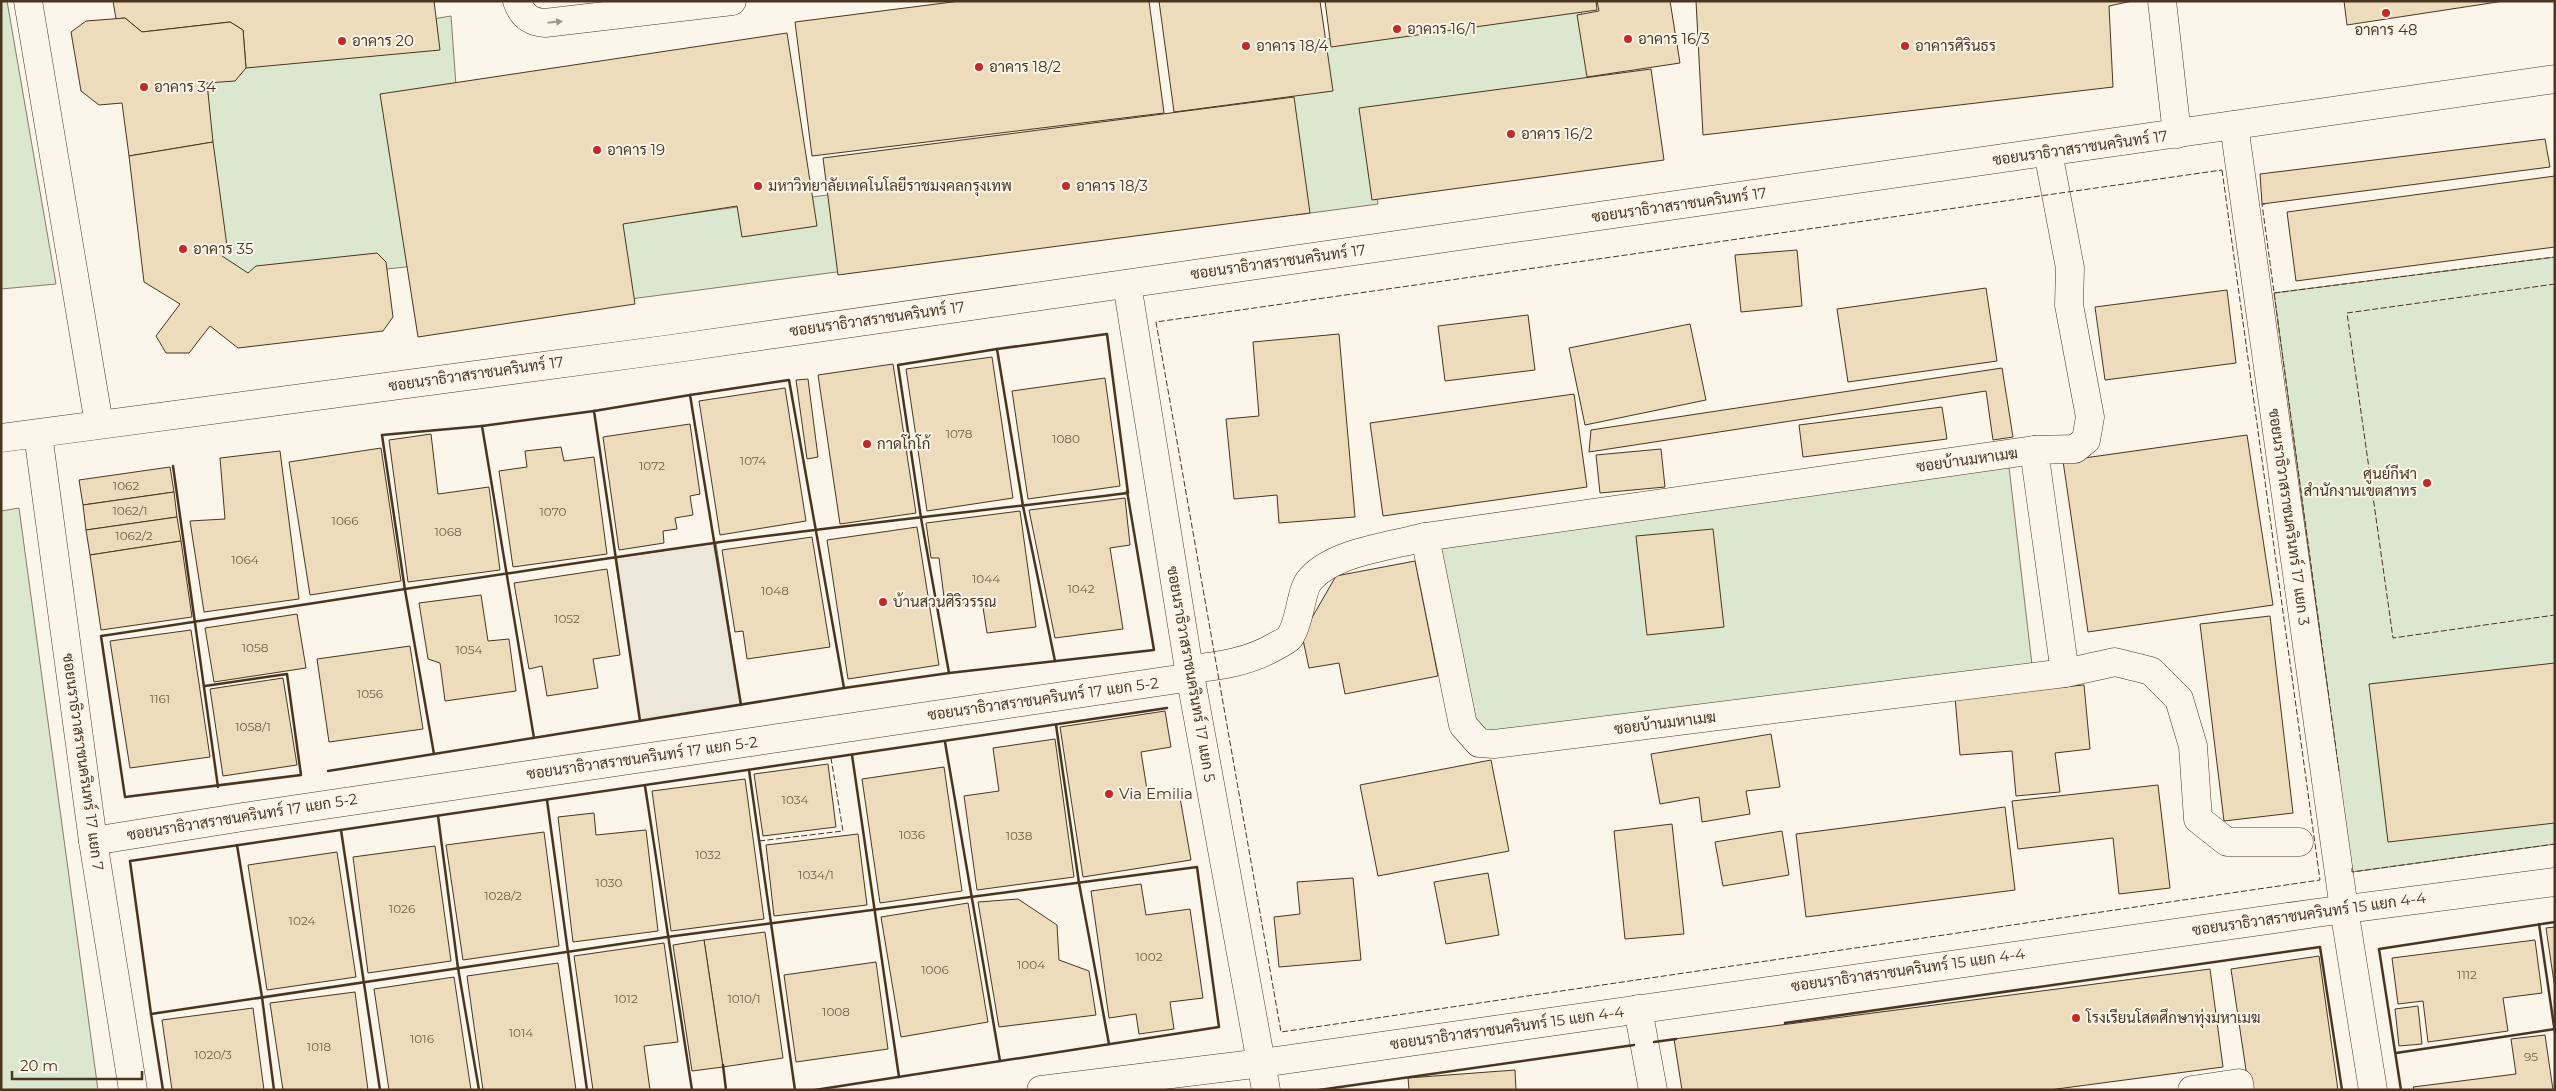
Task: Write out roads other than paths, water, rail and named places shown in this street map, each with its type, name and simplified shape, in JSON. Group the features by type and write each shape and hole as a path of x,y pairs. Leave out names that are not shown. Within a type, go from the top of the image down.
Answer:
{"street":[{"path":"28,1 99,424"},
{"path":"517,1 522,13 527,18 535,22 545,23 732,1"},
{"path":"2162,1 2176,134"},
{"name":"ซอยนราธิวาสราชนครินทร์ 17","path":"1,438 671,349 2555,79"},
{"name":"ซอยนราธิวาสราชนครินทร์ 17 แยก 3","path":"2234,125 2344,909 2373,1090"},
{"name":"ซอยบ้านมหาเมฆ","path":"1190,673 1256,657 1291,637 1300,614 1308,582 1325,568 1346,557 1425,537 2034,450 2075,449 2086,440 2090,417 2069,305 2070,268 2048,152"},
{"name":"ซอยนราธิวาสราชนครินทร์ 17 แยก 5","path":"1127,284 1190,673 1266,1090"},
{"name":"ซอยนราธิวาสราชนครินทร์ 17 แยก 7","path":"38,434 93,841 133,1090"},
{"name":"ซอยบ้านมหาเมฆ","path":"2034,450 2065,673"},
{"name":"ซอยบ้านมหาเมฆ","path":"1425,537 1463,725 1479,743 1494,744 2065,673 2115,662 2151,671 2179,699 2193,746 2198,819 2227,842 2299,842"},
{"name":"ซอยนราธิวาสราชนครินทร์ 17 แยก 5-2","path":"93,841 1190,673"},
{"name":"ซอยนราธิวาสราชนครินทร์ 15 แยก 4-4","path":"1041,1090 1262,1063 2344,909 2555,882"},
{"path":"1638,1009 1653,1090"},
{"path":"2192,1090 2239,1083 2240,1090"}],"place":[{"name":"อาคาร 48","path":"2386,13"},
{"name":"อาคาร 16/1","path":"1397,29"},
{"name":"อาคาร 16/3","path":"1628,39"},
{"name":"อาคาร 20","path":"342,41"},
{"name":"อาคาร 18/4","path":"1246,46"},
{"name":"อาคารศิรินธร","path":"1905,46"},
{"name":"อาคาร 18/2","path":"979,67"},
{"name":"อาคาร 34","path":"144,87"},
{"name":"อาคาร 16/2","path":"1511,134"},
{"name":"อาคาร 19","path":"597,150"},
{"name":"มหาวิทยาลัยเทคโนโลยีราชมงคลกรุงเทพ","path":"758,186"},
{"name":"อาคาร 18/3","path":"1066,186"},
{"name":"อาคาร 35","path":"183,249"},
{"name":"กาดโกโก้","path":"867,444"},
{"name":"ศูนย์กีฬา สำนักงานเขตสาทร","path":"2427,483"},
{"name":"บ้านสวนศิริวรรณ","path":"883,602"},
{"name":"Via Emilia","path":"1109,794"},
{"name":"โรงเรียนโสตศึกษาทุ่งมหาเมฆ","path":"2076,1018"}]}
